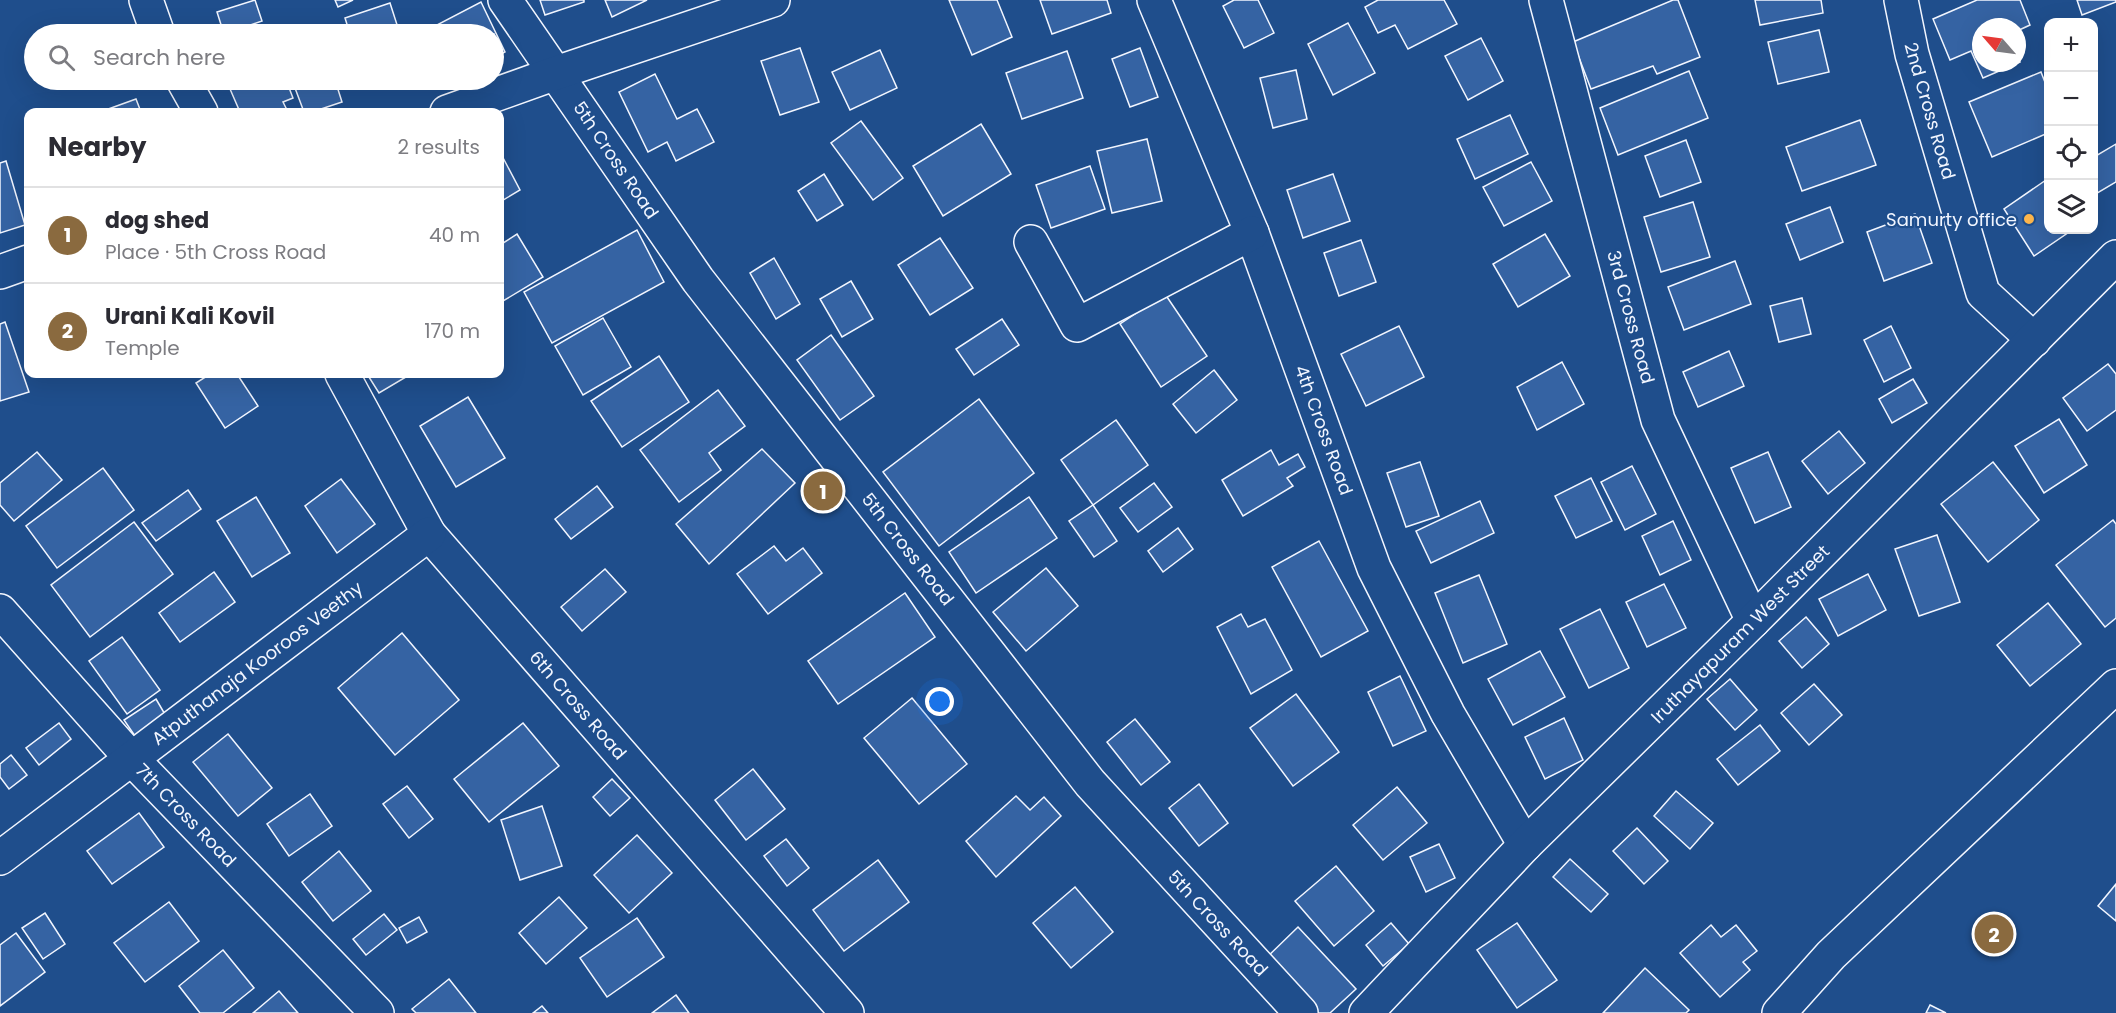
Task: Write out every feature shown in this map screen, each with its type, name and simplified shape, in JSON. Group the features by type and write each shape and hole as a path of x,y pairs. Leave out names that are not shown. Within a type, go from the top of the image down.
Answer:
{"street":[{"path":"146,0 154,24"},
{"name":"5th Cross Road","path":"505,0 698,280 1090,783 1301,1013"},
{"path":"458,108 773,0"},
{"name":"4th Cross Road","path":"1154,0 1252,233 1374,568 1448,714 1526,845"},
{"name":"3rd Cross Road","path":"1546,0 1658,420 1753,621"},
{"name":"2nd Cross Road","path":"1901,0 1912,54 1983,294 2034,340"},
{"path":"189,90 199,108"},
{"path":"1031,242 1077,325 1252,233"},
{"name":"Iruthayapuram West Street","path":"1366,1013 1526,845 2116,257"},
{"path":"0,272 24,263"},
{"name":"6th Cross Road","path":"344,378 429,534 847,1013"},
{"name":"Atputhanaja Kooroos Veethy","path":"0,858 429,534"},
{"name":"7th Cross Road","path":"0,611 131,758 376,1013"},
{"path":"1779,1013 1831,955 2116,686"}],"building":[{"path":"255,0 262,21 253,24 221,24 217,12"},
{"path":"335,0 353,0 338,7"},
{"path":"540,0 584,0 584,2 545,15"},
{"path":"605,0 647,0 612,17"},
{"path":"949,0 997,0 1012,37 972,55"},
{"path":"1040,0 1107,0 1111,13 1052,34"},
{"path":"1234,0 1258,0 1274,33 1244,48 1223,6"},
{"path":"1378,0 1444,0 1457,24 1408,49 1395,25 1378,33 1365,7"},
{"path":"1673,0 1678,0 1700,57 1657,74 1653,66 1591,89 1573,42"},
{"path":"1755,0 1821,0 1823,13 1760,25"},
{"path":"1977,0 2020,0 2030,25 2026,27 2026,18 1972,18 1972,53 1971,51 1950,60 1933,19"},
{"path":"2077,0 2116,0 2116,2 2082,15"},
{"path":"481,2 492,24 439,24"},
{"path":"390,3 397,24 347,24 345,18"},
{"path":"1348,23 1375,73 1333,95 1308,44"},
{"path":"1819,30 1829,72 1778,84 1768,42"},
{"path":"1481,38 1503,81 1468,100 1445,56"},
{"path":"800,48 819,102 780,115 761,61"},
{"path":"1140,48 1158,97 1130,107 1112,59"},
{"path":"880,50 897,88 850,110 832,72"},
{"path":"1067,51 1083,98 1022,119 1006,73"},
{"path":"1296,70 1307,119 1273,128 1260,78"},
{"path":"1689,71 1708,118 1618,155 1600,108"},
{"path":"1980,72 1997,72 1983,78"},
{"path":"2041,72 2044,80 2044,135 1992,157 1969,102"},
{"path":"655,74 677,119 697,109 714,142 676,161 667,142 648,152 619,92"},
{"path":"230,90 290,90 293,98 283,102 286,108 238,108"},
{"path":"296,90 338,90 342,102 324,108 302,108"},
{"path":"136,99 139,108 111,108"},
{"path":"1510,115 1528,154 1475,179 1457,139"},
{"path":"1860,120 1876,165 1802,191 1786,147"},
{"path":"861,121 903,178 873,200 831,143"},
{"path":"981,124 1011,174 943,216 913,166"},
{"path":"1147,139 1162,201 1112,213 1097,151"},
{"path":"1686,140 1701,182 1660,197 1645,156"},
{"path":"2116,144 2116,182 2098,193 2098,180 2098,155"},
{"path":"504,160 520,190 504,200"},
{"path":"6,161 24,225 0,233 0,163"},
{"path":"1531,162 1552,201 1504,226 1483,187"},
{"path":"1090,166 1105,209 1051,228 1036,185"},
{"path":"824,174 843,205 817,221 798,191"},
{"path":"1333,174 1350,221 1303,238 1287,190"},
{"name":"Samurty office","path":"2044,181 2044,234 2066,234 2034,256 2004,209"},
{"path":"1693,202 1710,257 1661,272 1644,217"},
{"path":"1830,207 1843,242 1800,260 1786,224"},
{"path":"1915,214 1932,263 1884,281 1867,232"},
{"path":"637,230 664,282 552,343 524,292"},
{"path":"517,234 543,277 504,300 504,242"},
{"path":"1545,234 1570,276 1518,307 1493,264"},
{"path":"940,238 973,288 930,315 898,265"},
{"path":"1361,240 1376,282 1339,296 1324,253"},
{"path":"774,258 800,304 776,319 750,273"},
{"path":"1735,261 1751,304 1684,330 1668,287"},
{"path":"851,281 873,319 842,337 820,299"},
{"path":"1165,294 1207,356 1161,387 1120,324"},
{"path":"1802,298 1811,334 1779,342 1770,306"},
{"path":"603,318 631,367 583,395 555,346"},
{"path":"1002,319 1019,345 974,375 956,349"},
{"path":"5,322 29,392 0,401 0,324"},
{"path":"1399,326 1424,377 1366,406 1341,354"},
{"path":"1891,326 1911,368 1884,382 1864,340"},
{"path":"831,335 874,396 840,420 797,360"},
{"path":"1729,351 1744,386 1698,407 1683,372"},
{"path":"659,356 689,402 622,447 591,401"},
{"path":"1562,362 1584,404 1537,430 1517,387"},
{"path":"2108,364 2116,374 2116,410 2087,431 2063,398"},
{"path":"1214,370 1237,400 1196,433 1173,404"},
{"path":"204,378 240,378 258,406 225,428 196,383"},
{"path":"370,378 404,378 379,393"},
{"path":"1913,379 1927,403 1892,423 1879,399"},
{"path":"718,390 745,426 709,453 721,470 679,502 640,450"},
{"path":"468,397 505,458 456,487 420,426"},
{"path":"979,399 1034,473 939,546 883,472"},
{"path":"2059,419 2087,465 2044,493 2015,446"},
{"path":"1116,420 1148,465 1093,505 1061,460"},
{"path":"1839,431 1865,463 1828,494 1802,461"},
{"path":"762,449 795,483 709,564 676,524"},
{"path":"1271,450 1279,465 1298,454 1305,467 1287,478 1293,486 1243,516 1222,480"},
{"path":"37,452 62,480 14,521 0,505 0,483"},
{"path":"1768,452 1791,507 1755,523 1731,468"},
{"path":"1420,462 1439,516 1406,527 1387,473"},
{"path":"1993,462 2039,520 1988,562 1941,504"},
{"path":"1632,466 1656,514 1625,530 1601,482"},
{"path":"103,468 134,510 57,568 26,526"},
{"path":"828,472 843,492 817,511 802,490"},
{"path":"1591,478 1612,521 1576,538 1555,496"},
{"path":"341,479 375,524 337,553 305,506"},
{"path":"1154,483 1172,507 1138,532 1120,508"},
{"path":"597,486 613,507 571,539 555,519"},
{"path":"188,490 201,509 156,541 142,523"},
{"path":"256,497 290,553 252,577 217,521"},
{"path":"1029,497 1057,538 976,593 949,552"},
{"path":"1480,501 1494,533 1431,563 1416,531"},
{"path":"1093,505 1117,541 1094,557 1069,521"},
{"path":"2113,520 2116,524 2116,618 2105,627 2056,565"},
{"path":"1673,521 1691,560 1660,575 1642,536"},
{"path":"134,522 173,574 90,637 51,585"},
{"path":"1178,528 1193,549 1163,572 1148,551"},
{"path":"1937,535 1960,602 1919,616 1895,549"},
{"path":"1319,541 1368,631 1321,657 1272,567"},
{"path":"774,546 786,561 803,548 822,573 768,614 737,574"},
{"path":"1046,568 1078,606 1026,651 993,612"},
{"path":"605,569 626,592 582,631 561,607"},
{"path":"214,572 235,602 180,642 159,613"},
{"path":"1868,574 1886,610 1838,636 1819,599"},
{"path":"1479,575 1507,644 1463,663 1435,593"},
{"path":"1664,584 1686,628 1647,647 1626,602"},
{"path":"905,593 935,637 838,704 808,661"},
{"path":"2048,603 2081,644 2030,686 1997,645"},
{"path":"1600,609 1629,668 1589,688 1560,629"},
{"path":"1241,614 1248,627 1265,619 1292,670 1251,694 1217,627"},
{"path":"1806,617 1829,644 1802,668 1779,641"},
{"path":"402,633 459,700 395,755 338,688"},
{"path":"122,637 160,690 127,714 89,661"},
{"path":"1540,651 1565,697 1513,725 1488,679"},
{"path":"1400,676 1426,731 1393,746 1368,692"},
{"path":"1730,679 1757,710 1735,730 1707,699"},
{"path":"1814,684 1842,715 1809,745 1781,713"},
{"path":"1296,694 1339,752 1293,786 1250,728"},
{"path":"912,698 967,764 919,804 864,738"},
{"path":"156,699 166,716 135,736 124,720"},
{"path":"1564,718 1583,760 1545,779 1525,737"},
{"path":"1135,719 1170,762 1141,785 1107,742"},
{"path":"59,723 71,739 39,765 26,748"},
{"path":"523,723 559,766 489,822 454,779"},
{"path":"1760,725 1780,751 1738,785 1717,759"},
{"path":"228,734 272,788 238,816 193,762"},
{"path":"11,755 27,775 9,789 0,777 0,764"},
{"path":"753,769 785,809 746,840 715,800"},
{"path":"612,779 630,798 610,816 593,797"},
{"path":"1199,784 1228,823 1199,846 1169,808"},
{"path":"407,786 433,819 409,838 383,804"},
{"path":"1397,787 1427,823 1383,860 1353,825"},
{"path":"1676,791 1713,823 1690,849 1654,816"},
{"path":"310,794 332,826 289,856 267,824"},
{"path":"1016,796 1030,810 1044,797 1061,816 996,877 966,841"},
{"path":"542,806 562,866 520,880 501,820"},
{"path":"139,813 164,847 112,884 87,851"},
{"path":"1637,828 1668,861 1644,884 1613,851"},
{"path":"637,835 672,873 629,913 594,875"},
{"path":"786,839 809,868 787,886 764,856"},
{"path":"1439,844 1455,878 1426,892 1410,857"},
{"path":"339,851 371,891 333,921 302,882"},
{"path":"1570,859 1608,894 1591,912 1553,877"},
{"path":"878,860 909,902 844,951 813,910"},
{"path":"1336,866 1374,911 1334,946 1295,901"},
{"path":"2116,884 2116,921 2098,906"},
{"path":"1075,887 1113,932 1071,968 1033,923"},
{"path":"559,897 587,928 546,964 519,933"},
{"path":"169,902 199,941 145,982 114,943"},
{"path":"45,913 65,944 43,959 22,928"},
{"path":"384,914 397,930 366,955 353,939"},
{"path":"419,917 427,932 407,943 399,928"},
{"path":"637,918 664,957 607,997 580,958"},
{"path":"1391,923 1409,944 1383,966 1366,945"},
{"path":"1517,923 1557,980 1517,1008 1477,950"},
{"path":"1711,925 1721,937 1736,925 1757,951 1743,962 1750,970 1720,997 1680,953"},
{"path":"1298,927 1356,989 1330,1013 1302,1013 1258,966"},
{"path":"16,933 45,972 0,1006 0,945"},
{"path":"223,950 254,988 223,1013 200,1013 179,986"},
{"path":"1645,968 1689,1010 1686,1013 1603,1013"},
{"path":"449,979 476,1013 416,1013 412,1009"},
{"path":"279,991 298,1013 253,1013"},
{"path":"676,995 689,1013 652,1013"},
{"path":"1930,1005 1946,1013 1926,1013"},
{"path":"542,1006 548,1013 533,1013"}],"place":[{"name":"Samurty office","path":"2029,219"},
{"name":"dog shed","path":"823,491"},
{"name":"Urani Kali Kovil","path":"1994,934"}]}
